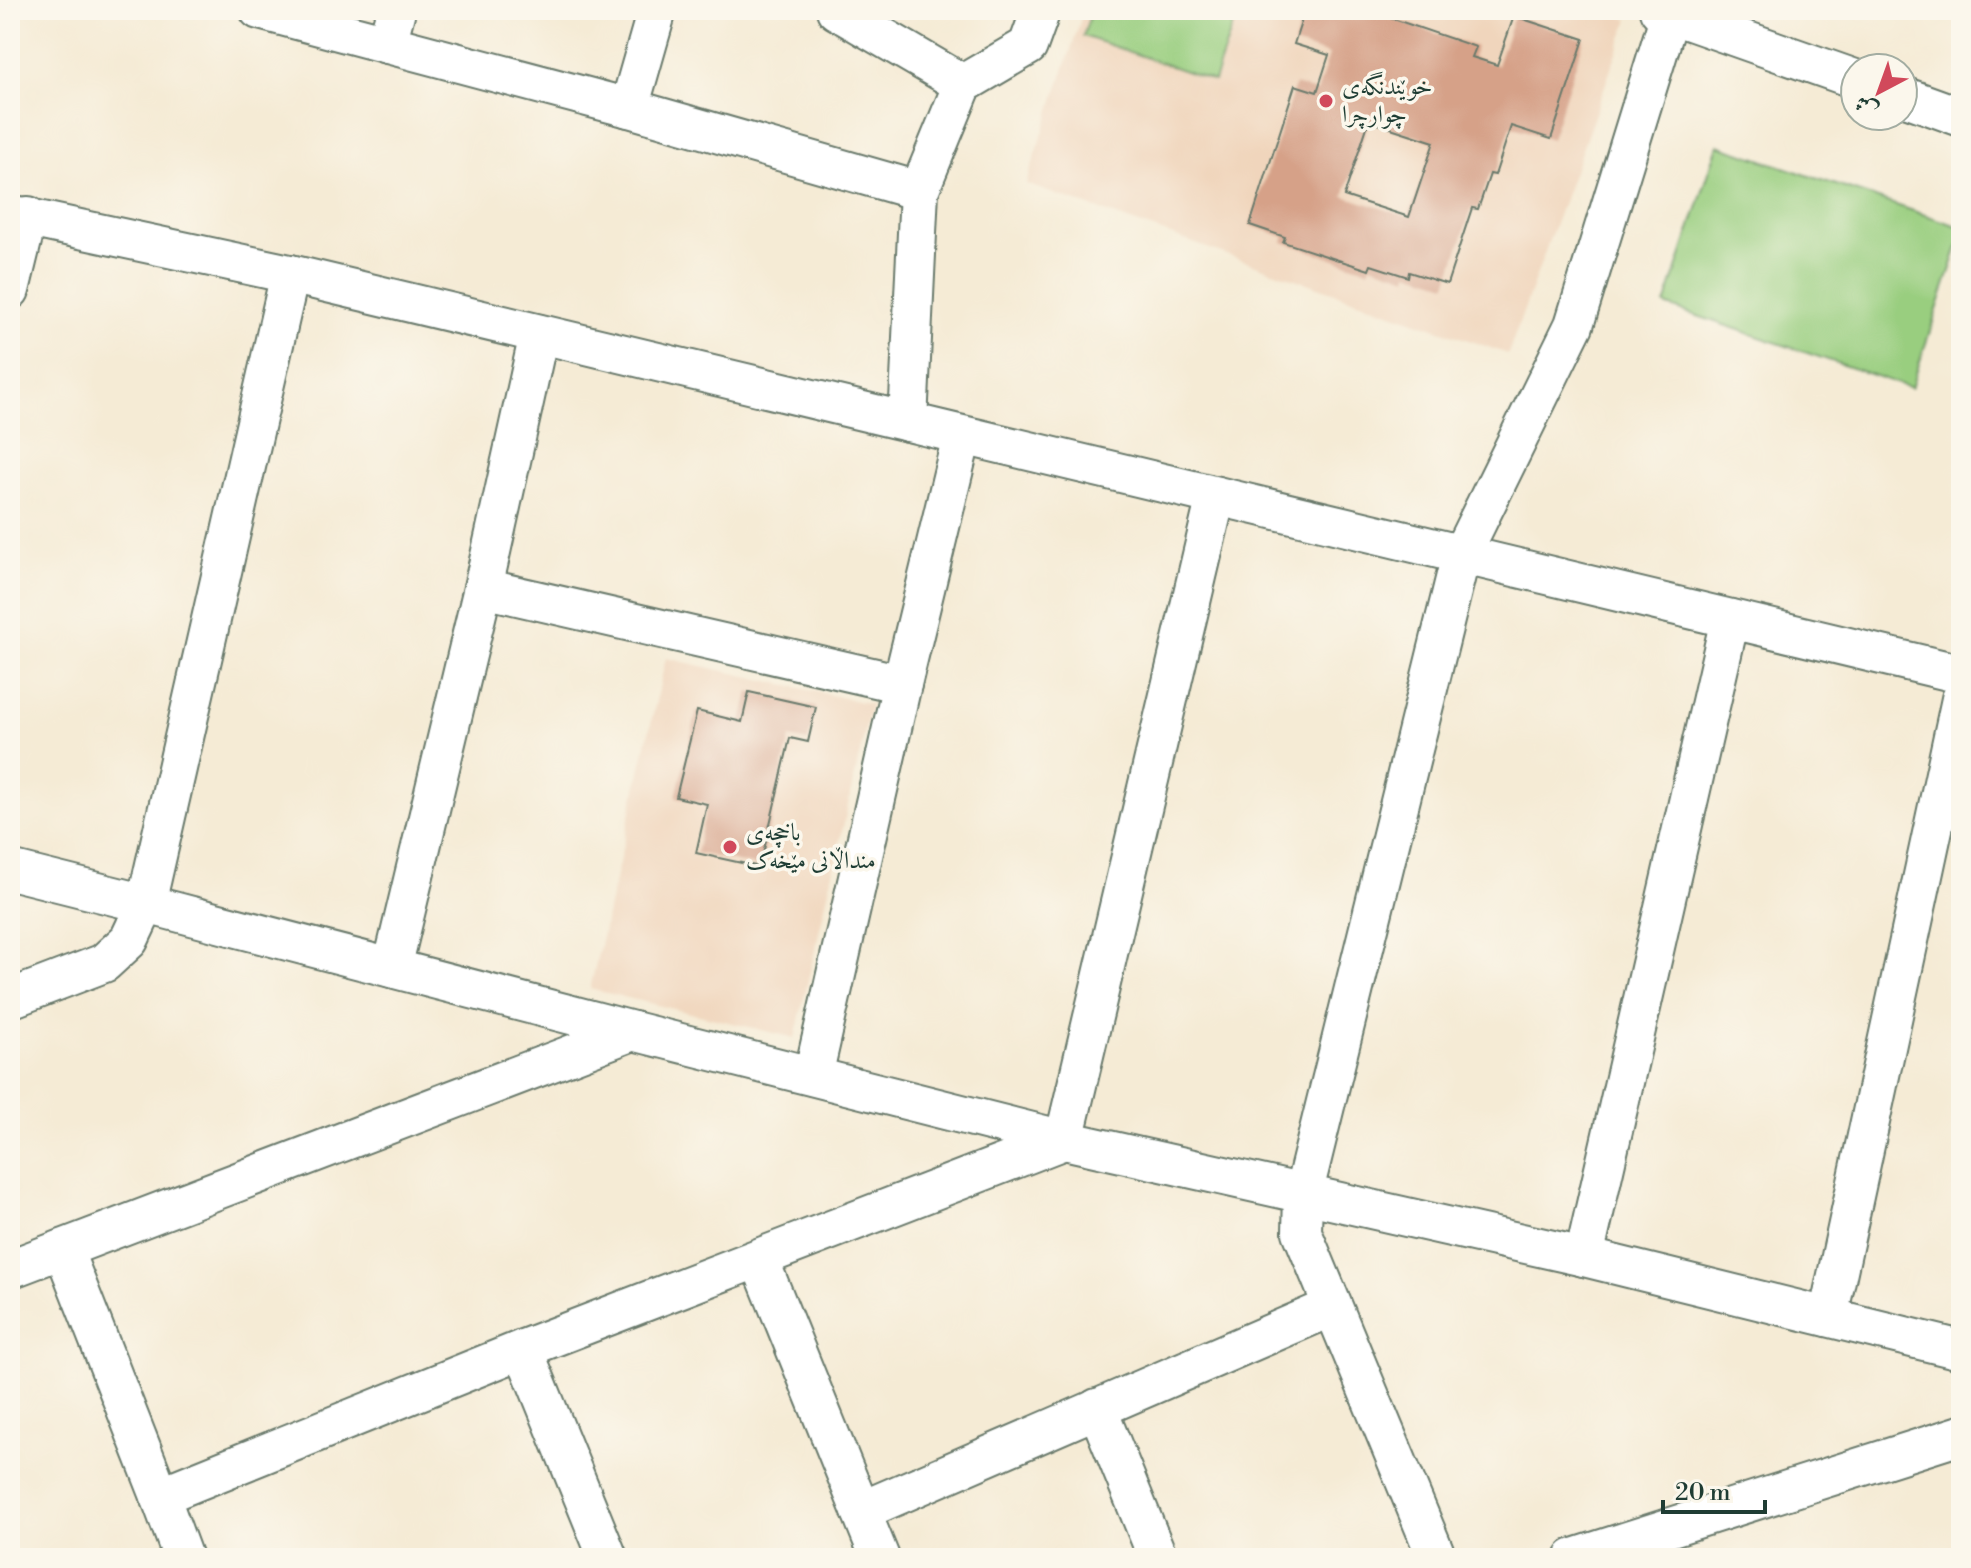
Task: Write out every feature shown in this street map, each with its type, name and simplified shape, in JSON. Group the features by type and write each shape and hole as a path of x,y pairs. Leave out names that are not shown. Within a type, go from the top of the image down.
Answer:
{"street":[{"path":"259,10 392,27 629,108 919,191"},
{"path":"629,108 657,10"},
{"path":"836,10 963,84"},
{"path":"908,422 919,191 963,84 1028,46 1041,10"},
{"path":"1437,1558 1302,1232 1303,1195 1461,555 1574,325 1665,12 1839,73"},
{"path":"1919,102 1961,117"},
{"path":"10,290 19,215 290,274 1961,674"},
{"path":"10,999 104,963 129,940 146,904 290,274"},
{"path":"392,968 483,588 539,334"},
{"path":"813,1076 962,436"},
{"path":"1064,1140 1216,496"},
{"path":"483,588 902,684"},
{"path":"1584,1257 1730,619"},
{"path":"1828,1317 1961,699"},
{"path":"10,870 1064,1140 1584,1257 1961,1350"},
{"path":"10,1269 633,1031"},
{"path":"160,1496 523,1349 1064,1140"},
{"path":"63,1249 183,1558"},
{"path":"759,1259 880,1558"},
{"path":"861,1511 1332,1307"},
{"path":"523,1349 608,1558"},
{"path":"1097,1408 1158,1558"},
{"path":"1574,1558 1961,1435"}],"shaded area":[{"name":"خوێندنگەی چوارچرا","path":"1084,10 1603,10 1629,19 1508,354 1026,184"},
{"name":"باخچەی منداڵانی مێخەک","path":"666,658 871,704 795,1038 590,989"}],"green space":[{"path":"1092,10 1238,10 1214,81 1083,36"},
{"path":"1718,145 1961,227 1961,238 1911,388 1665,305"}],"building":[{"path":"1305,10 1367,10 1476,47 1472,57 1497,65 1514,16 1584,39 1551,139 1511,126 1495,175 1490,174 1478,209 1472,208 1447,284 1409,272 1408,277 1371,265 1369,270 1283,242 1285,237 1250,225 1295,85 1317,92 1329,55 1294,44","holes":["1369,121 1434,142 1409,217 1344,196"]},
{"path":"749,692 816,707 808,742 790,738 760,867 696,853 707,804 676,797 697,711 742,722"}],"place":[{"name":"خوێندنگەی چوارچرا","path":"1326,101"},
{"name":"باخچەی منداڵانی مێخەک","path":"730,847"}]}
